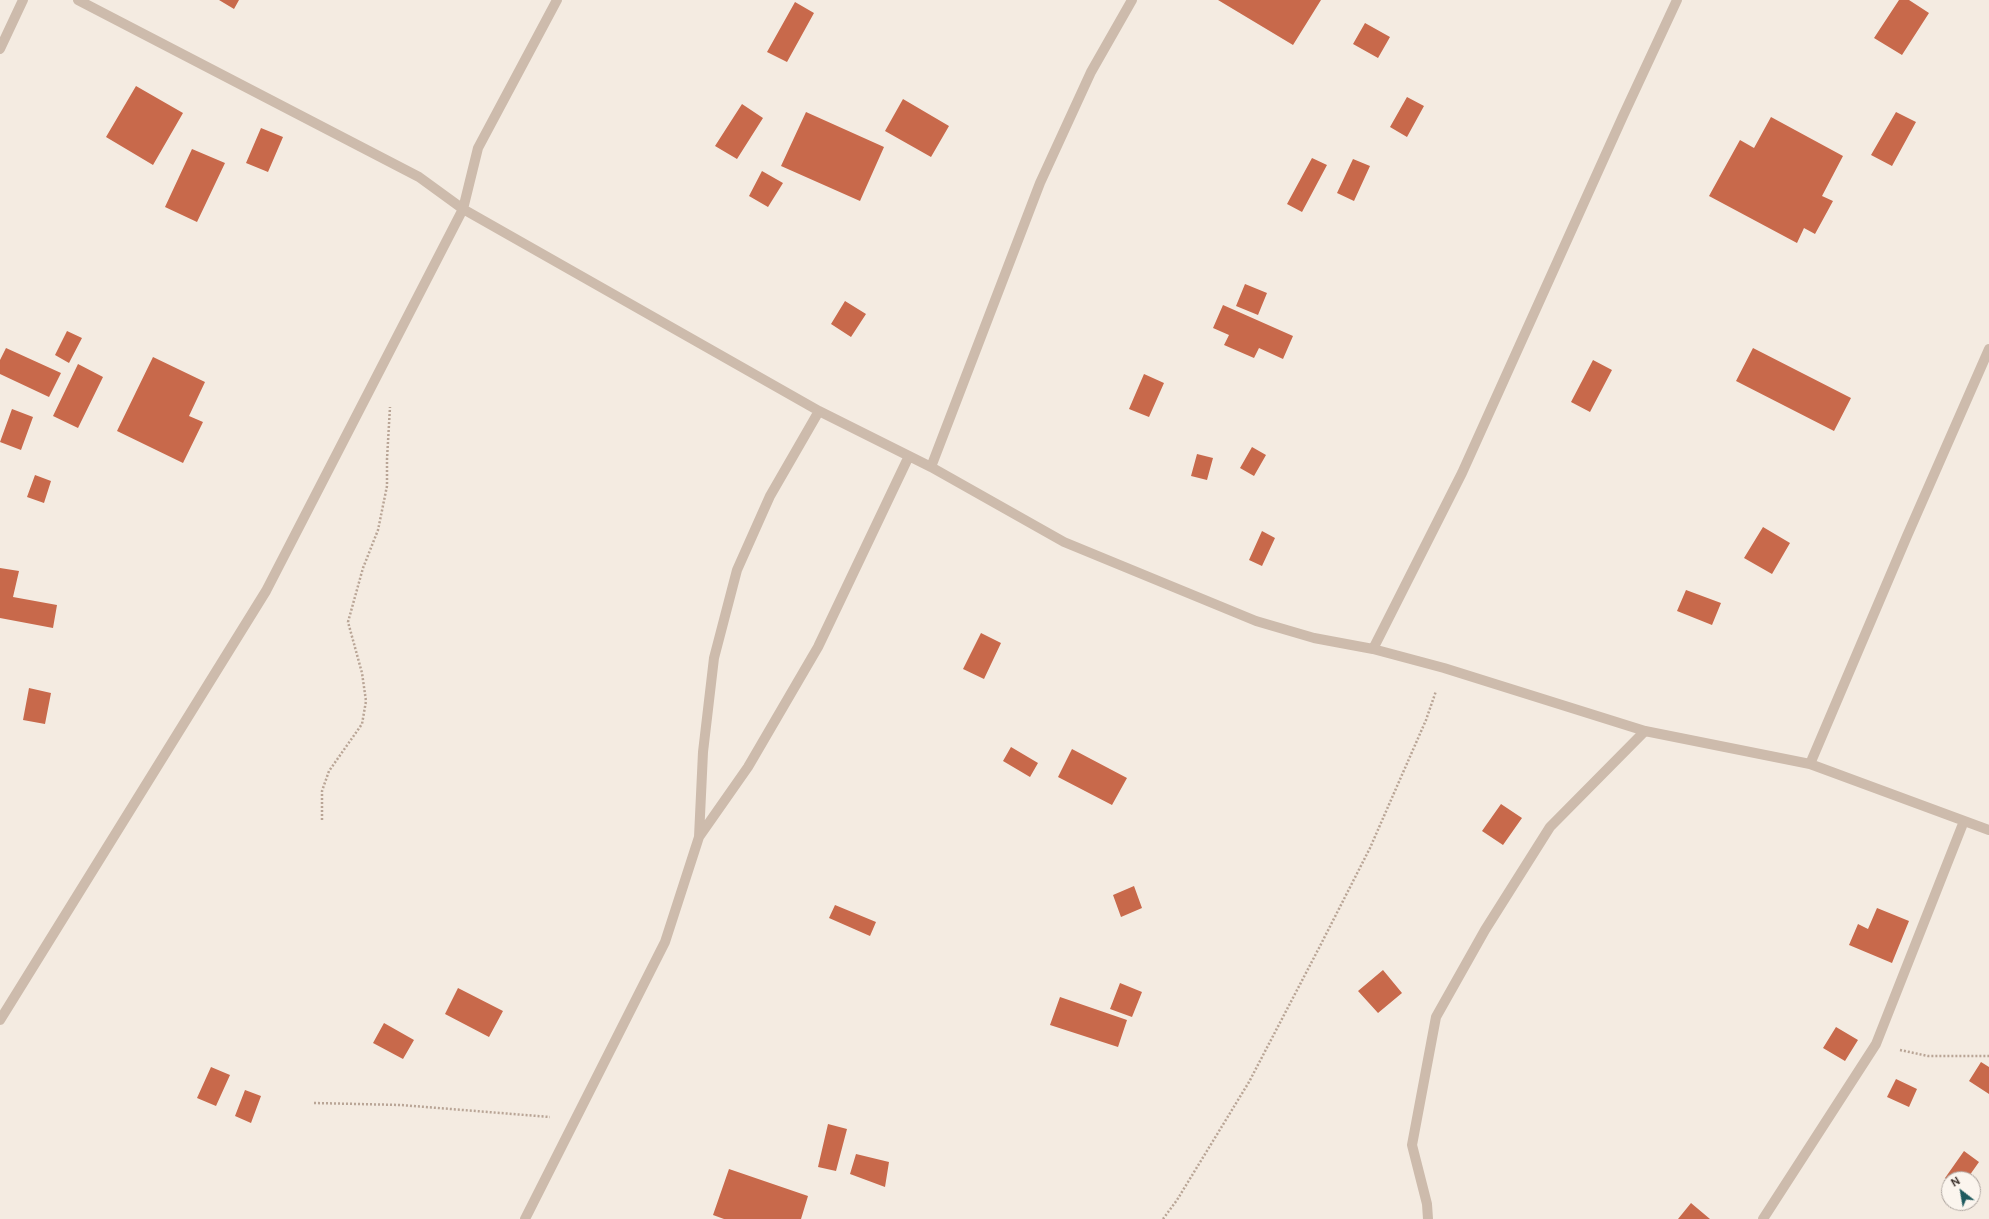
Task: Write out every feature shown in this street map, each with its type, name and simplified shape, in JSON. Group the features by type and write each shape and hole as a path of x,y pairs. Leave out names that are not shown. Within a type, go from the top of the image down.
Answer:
{"street":[{"path":"0,49 23,0"},
{"path":"78,0 419,177 463,209 819,411 931,467 1064,542 1256,621 1314,638 1373,649 1444,668 1645,731 1810,764 1989,830"},
{"path":"0,1020 266,591 463,209 478,148 557,0"},
{"path":"931,467 1040,183 1091,72 1132,0"},
{"path":"1373,649 1462,473 1677,0"},
{"path":"1810,764 1907,536 1989,349"},
{"path":"525,1219 665,942 699,836 703,752 714,658 737,570 770,496 819,411"},
{"path":"699,836 748,767 818,647 909,456"},
{"path":"1428,1219 1427,1204 1412,1145 1436,1017 1485,930 1550,827 1645,731"},
{"path":"1763,1219 1876,1044 1964,821"}],"path":[{"path":"322,820 322,791 329,771 362,724 366,701 362,673 348,622 363,568 378,530 387,486 386,459 390,403"},
{"path":"1163,1219 1177,1200 1248,1082 1370,848 1426,720 1444,668"},
{"path":"1876,1044 1928,1056 1989,1056"},
{"path":"314,1103 401,1105 576,1119"}],"building":[{"path":"219,0 239,0 234,9"},
{"path":"1218,0 1321,0 1293,45"},
{"path":"1899,0 1909,0 1929,13 1902,55 1874,38"},
{"path":"795,2 814,13 787,62 767,52"},
{"path":"1365,23 1390,37 1378,58 1353,44"},
{"path":"136,86 183,113 153,165 106,137"},
{"path":"1407,97 1424,106 1407,137 1390,127"},
{"path":"903,99 949,126 931,157 885,131"},
{"path":"742,104 763,118 737,159 715,146"},
{"path":"806,112 884,147 860,201 781,166"},
{"path":"1896,112 1916,122 1892,166 1871,155"},
{"path":"1771,117 1843,156 1822,196 1833,201 1815,234 1804,228 1797,243 1709,196 1740,140 1754,148"},
{"path":"261,128 283,137 268,172 246,163"},
{"path":"192,149 225,163 197,222 165,207"},
{"path":"1312,158 1327,165 1302,212 1287,204"},
{"path":"1353,159 1370,166 1354,201 1337,193"},
{"path":"762,171 783,183 768,207 749,196"},
{"path":"1245,284 1267,293 1258,315 1236,306"},
{"path":"845,301 866,314 851,337 831,324"},
{"path":"1223,305 1293,336 1283,359 1259,348 1254,358 1224,345 1229,335 1213,328"},
{"path":"67,331 82,338 69,363 55,355"},
{"path":"6,348 61,373 49,397 0,374 0,360"},
{"path":"1753,348 1851,398 1834,431 1736,381"},
{"path":"153,357 205,382 189,416 203,422 183,463 117,431"},
{"path":"1593,360 1612,370 1590,412 1571,402"},
{"path":"78,364 103,377 78,428 53,416"},
{"path":"1144,374 1164,383 1149,417 1129,409"},
{"path":"12,409 33,417 21,450 0,442"},
{"path":"1252,447 1266,455 1254,476 1240,468"},
{"path":"1197,454 1213,458 1207,480 1191,476"},
{"path":"35,475 51,481 44,503 27,497"},
{"path":"1763,527 1790,543 1772,574 1744,558"},
{"path":"1262,531 1275,538 1262,566 1249,560"},
{"path":"0,568 19,571 13,597 57,605 53,628 0,618"},
{"path":"1686,590 1721,603 1712,625 1677,611"},
{"path":"981,633 1001,643 984,679 963,669"},
{"path":"29,688 51,693 45,724 23,720"},
{"path":"1011,747 1038,763 1030,777 1003,761"},
{"path":"1072,749 1127,778 1112,805 1058,777"},
{"path":"1501,804 1522,818 1503,845 1482,831"},
{"path":"1134,886 1142,908 1121,917 1113,895"},
{"path":"835,905 876,922 870,936 829,918"},
{"path":"1877,908 1909,921 1892,963 1849,945 1858,924 1868,929"},
{"path":"1383,970 1402,993 1378,1013 1358,991"},
{"path":"1120,983 1142,992 1132,1017 1110,1009"},
{"path":"458,988 503,1011 489,1037 445,1014"},
{"path":"1060,997 1127,1020 1118,1047 1050,1025"},
{"path":"384,1023 414,1040 403,1059 373,1043"},
{"path":"1836,1027 1858,1040 1845,1061 1823,1048"},
{"path":"1981,1062 1989,1067 1989,1094 1969,1081"},
{"path":"211,1067 230,1075 216,1106 197,1098"},
{"path":"1896,1079 1917,1089 1909,1107 1887,1097"},
{"path":"245,1090 261,1096 251,1123 235,1116"},
{"path":"828,1124 847,1129 836,1171 818,1167"},
{"path":"1964,1151 1979,1162 1973,1171 1950,1171"},
{"path":"856,1154 889,1162 885,1187 850,1174"},
{"path":"729,1169 808,1196 801,1219 724,1219 713,1215"},
{"path":"1691,1203 1710,1219 1678,1219"}]}
